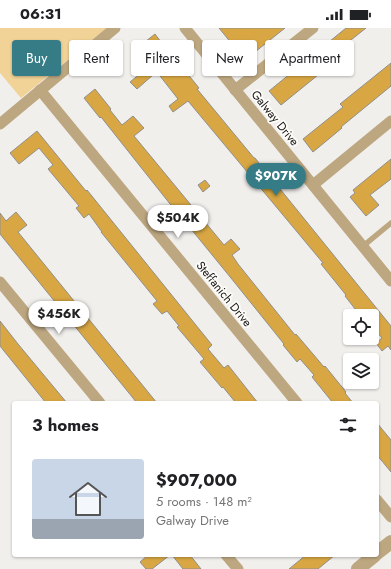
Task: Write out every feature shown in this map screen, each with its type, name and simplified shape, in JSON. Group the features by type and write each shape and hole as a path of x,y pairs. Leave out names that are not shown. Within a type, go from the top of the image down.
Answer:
{"street":[{"path":"0,124 115,28"},
{"name":"Galway Drive","path":"185,28 391,281"},
{"path":"235,90 313,28"},
{"name":"Steffanich Drive","path":"40,90 295,401"},
{"path":"313,185 391,121"},
{"path":"0,282 98,401"},
{"path":"379,502 391,517"},
{"path":"379,552 391,542"},
{"path":"228,557 238,569"},
{"path":"358,569 372,557"}],"lane":[{"path":"363,246 391,223"}],"shaded area":[{"path":"0,28 107,28 92,40 69,40 69,59 61,65 61,40 12,40 12,76 48,76 21,98 0,73"}],"building":[{"path":"219,28 285,28 270,40 265,40 265,44 257,50 257,40 229,40"},
{"path":"346,28 366,28 351,40 331,40"},
{"path":"155,34 160,40 147,40"},
{"path":"391,63 391,86 313,152 303,139 343,107 340,104"},
{"path":"137,76 152,76 137,89 130,82"},
{"path":"160,76 189,76 199,88 197,89 377,309 355,309 321,264 323,263 188,101 173,112 169,106 178,99"},
{"path":"287,76 317,76 281,105 269,91"},
{"path":"95,89 122,125 133,116 144,128 134,136 224,245 231,239 240,249 232,255 238,264 295,335 296,334 324,367 325,366 351,401 331,401 312,377 314,375 300,359 297,362 101,117 100,118 84,98"},
{"path":"37,131 86,191 87,190 212,345 208,349 224,368 228,365 256,401 234,401 223,387 222,388 200,362 204,359 177,327 179,326 167,311 162,314 153,304 157,301 101,232 89,214 84,218 76,208 79,206 48,169 53,165 39,148 19,164 10,153"},
{"path":"391,159 391,179 370,195 379,205 366,216 350,197 355,193 353,190"},
{"path":"205,180 210,186 203,192 198,185"},
{"path":"16,212 27,225 18,232 155,401 135,401 0,234 0,213 6,221"},
{"path":"379,311 391,326 391,350 388,346 382,351 378,345 379,345 379,340 382,338 379,334"},
{"path":"0,321 65,401 44,401 0,346"},
{"path":"379,425 391,440 391,472 379,457"},
{"path":"146,557 167,557 152,569 146,569 140,562"},
{"path":"174,557 192,557 201,569 183,569"},
{"path":"304,557 333,557 318,569 289,569"}]}
